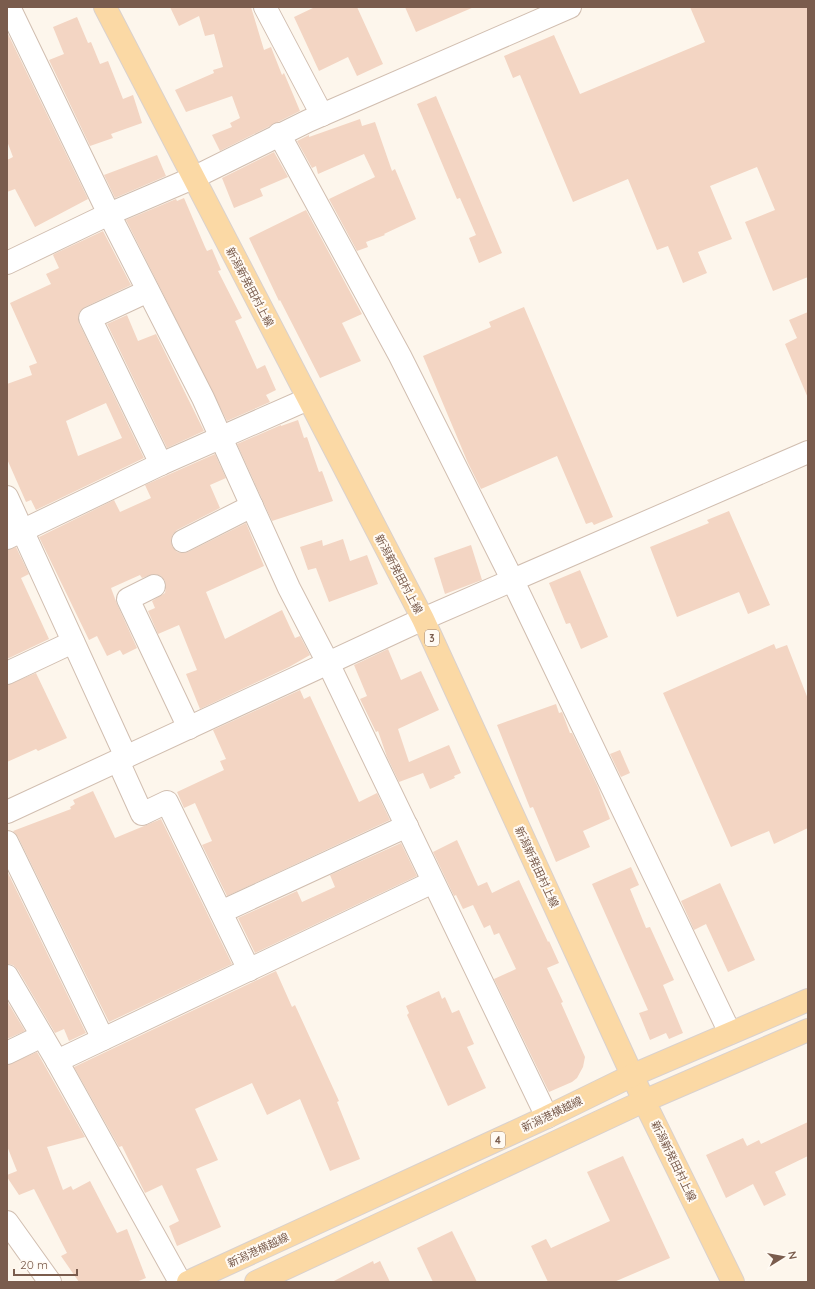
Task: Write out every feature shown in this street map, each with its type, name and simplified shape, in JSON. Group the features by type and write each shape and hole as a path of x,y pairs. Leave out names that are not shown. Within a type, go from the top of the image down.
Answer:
{"main road":[{"name":"新潟新発田村上線","path":"105,7 423,619 644,1101 733,1282"},
{"name":"新潟港横越線","path":"188,1282 547,1117 633,1075 808,1000"},
{"name":"4","path":"256,1282 644,1101 808,1030"}],"street":[{"path":"9,7 109,214 220,437 289,588 328,663 547,1117"},
{"path":"265,7 322,115"},
{"path":"7,263 109,214 193,178 279,134 570,7"},
{"path":"279,134 400,356 512,579 730,1033"},
{"path":"148,291 90,318 161,464"},
{"path":"15,535 161,464 308,399"},
{"path":"7,812 512,579 808,452"},
{"path":"7,497 15,535 73,642 122,759 142,814 167,802 249,970"},
{"path":"183,541 252,506"},
{"path":"154,586 128,599 189,728"},
{"path":"7,673 73,642"},
{"path":"221,912 407,826"},
{"path":"7,842 103,1039"},
{"path":"57,1061 433,882"},
{"path":"7,976 57,1061 180,1282"},
{"path":"7,1053 42,1036"},
{"path":"7,1222 50,1282"}],"building":[{"path":"170,7 251,7 264,50 271,47 282,75 284,73 300,111 220,151 212,135 232,127 230,123 240,118 232,96 186,112 175,90 214,73 213,70 223,67 214,34 205,36 199,16 179,26"},
{"path":"315,7 357,7 383,64 357,76 348,57 319,71 294,17"},
{"path":"405,7 474,7 416,32"},
{"path":"690,7 808,7 808,277 773,291 745,222 775,210 757,167 710,186 732,239 698,252 707,273 683,283 668,246 657,250 628,179 573,202 520,75 513,78 504,56 554,35 580,94 705,42"},
{"path":"77,17 88,43 91,42 100,64 108,61 123,99 133,95 142,123 111,134 113,138 90,146 49,60 64,54 53,27"},
{"path":"7,32 88,199 35,227 15,189 7,192 7,160 13,157 7,141"},
{"path":"436,96 502,253 479,263 469,238 476,235 460,198 457,199 417,104"},
{"path":"360,119 362,126 375,122 392,171 395,169 416,219 384,234 385,235 366,242 368,247 357,251 329,199 375,177 364,154 318,174 316,166 312,168 297,141 309,135 309,137"},
{"path":"274,152 288,177 260,189 263,196 234,208 222,178"},
{"path":"157,155 166,176 115,198 104,175"},
{"path":"184,198 207,251 212,249 221,270 218,271 242,318 235,321 257,369 265,365 276,390 266,395 270,402 227,421 126,220 176,199 177,201"},
{"path":"306,210 362,314 342,323 361,361 320,378 280,300 279,301 249,238"},
{"path":"103,231 131,285 85,307 80,311 78,317 79,323 144,458 36,510 31,500 26,502 7,459 7,384 32,375 29,366 37,363 10,303 51,284 46,274 59,268 53,255","holes":["106,403 122,438 78,456 66,421"]},
{"path":"524,307 613,517 594,525 592,522 586,524 557,456 481,489 468,463 423,356 491,327 489,322"},
{"path":"808,312 808,398 785,344 797,338 789,320"},
{"path":"127,315 138,341 156,334 204,431 167,448 107,324"},
{"path":"298,420 304,438 307,437 319,472 322,471 333,501 272,521 237,444 281,425"},
{"path":"215,454 226,478 210,485 220,508 177,530 173,534 171,540 172,546 177,552 188,552 246,523 264,566 206,592 225,639 282,610 295,638 300,636 310,655 289,667 200,709 186,674 197,670 179,625 158,634 148,611 155,608 152,601 165,593 165,581 161,576 154,574 142,578 140,575 111,588 137,648 123,655 120,650 107,656 97,636 89,640 39,537 114,500 120,512 151,498 145,485"},
{"path":"729,511 770,605 748,614 739,592 677,617 650,547 709,523 707,520"},
{"path":"343,539 350,561 367,555 378,584 329,602 316,568 308,570 300,547 322,540 323,546"},
{"path":"471,545 482,580 445,594 434,558"},
{"path":"16,547 29,574 21,578 49,639 7,659 7,550"},
{"path":"580,570 608,637 581,649 570,623 566,624 549,583"},
{"path":"774,644 776,649 787,645 808,699 808,828 774,844 769,831 731,847 663,693"},
{"path":"388,649 401,680 421,671 439,710 398,729 409,762 449,745 461,773 454,776 455,778 430,789 423,773 399,782 387,757 378,731 376,732 360,699 367,696 354,665"},
{"path":"36,673 67,738 38,751 36,749 7,762 7,685"},
{"path":"300,690 304,699 310,696 359,802 377,793 390,820 227,896 202,845 212,841 195,803 184,808 177,792 224,770 220,761 226,759 213,730"},
{"path":"556,704 559,713 562,712 570,733 572,733 598,787 610,819 583,831 590,847 556,862 533,807 530,808 497,725"},
{"path":"620,750 630,773 621,777 610,754"},
{"path":"93,791 115,838 161,819 232,964 109,1022 18,837 13,831 71,809 70,807 75,804 73,800"},
{"path":"457,840 478,886 487,882 492,893 519,880 559,963 547,968 563,1002 561,1003 585,1057 583,1067 577,1078 572,1082 549,1092 494,979 516,969 499,933 494,935 490,925 484,928 473,905 463,909 456,895 454,896 433,852"},
{"path":"401,843 417,876 255,953 238,918 297,891 302,902 335,887 330,875"},
{"path":"631,867 639,885 630,889 646,928 650,927 674,980 663,985 683,1033 669,1039 666,1033 650,1040 639,1013 648,1010 592,884"},
{"path":"7,871 86,1033 69,1041 64,1029 55,1033 18,970 13,965 7,964"},
{"path":"720,883 755,960 728,972 706,924 694,930 681,901"},
{"path":"276,971 292,1007 295,1005 339,1101 337,1102 360,1159 330,1171 300,1099 267,1115 252,1083 195,1109 218,1160 196,1169 221,1227 177,1246 169,1226 179,1221 162,1185 145,1193 122,1146 119,1147 74,1067"},
{"path":"439,991 442,999 445,997 452,1013 459,1010 474,1044 467,1047 486,1088 448,1106 407,1015 409,1013 406,1006"},
{"path":"7,1001 25,1031 7,1039"},
{"path":"37,1052 85,1137 47,1147 63,1190 71,1186 73,1190 90,1181 117,1233 127,1229 146,1278 136,1282 79,1282 61,1256 67,1253 34,1189 19,1195 7,1177 7,1175 17,1171 7,1146 7,1065"},
{"path":"808,1122 808,1156 775,1172 786,1195 764,1206 753,1184 726,1198 706,1155 743,1138 747,1146 759,1140 761,1144"},
{"path":"623,1156 670,1258 614,1282 548,1282 531,1246 546,1239 551,1248 610,1221 587,1172"},
{"path":"452,1231 477,1282 433,1282 417,1248"},
{"path":"373,1261 374,1264 380,1261 390,1282 332,1282"}]}
